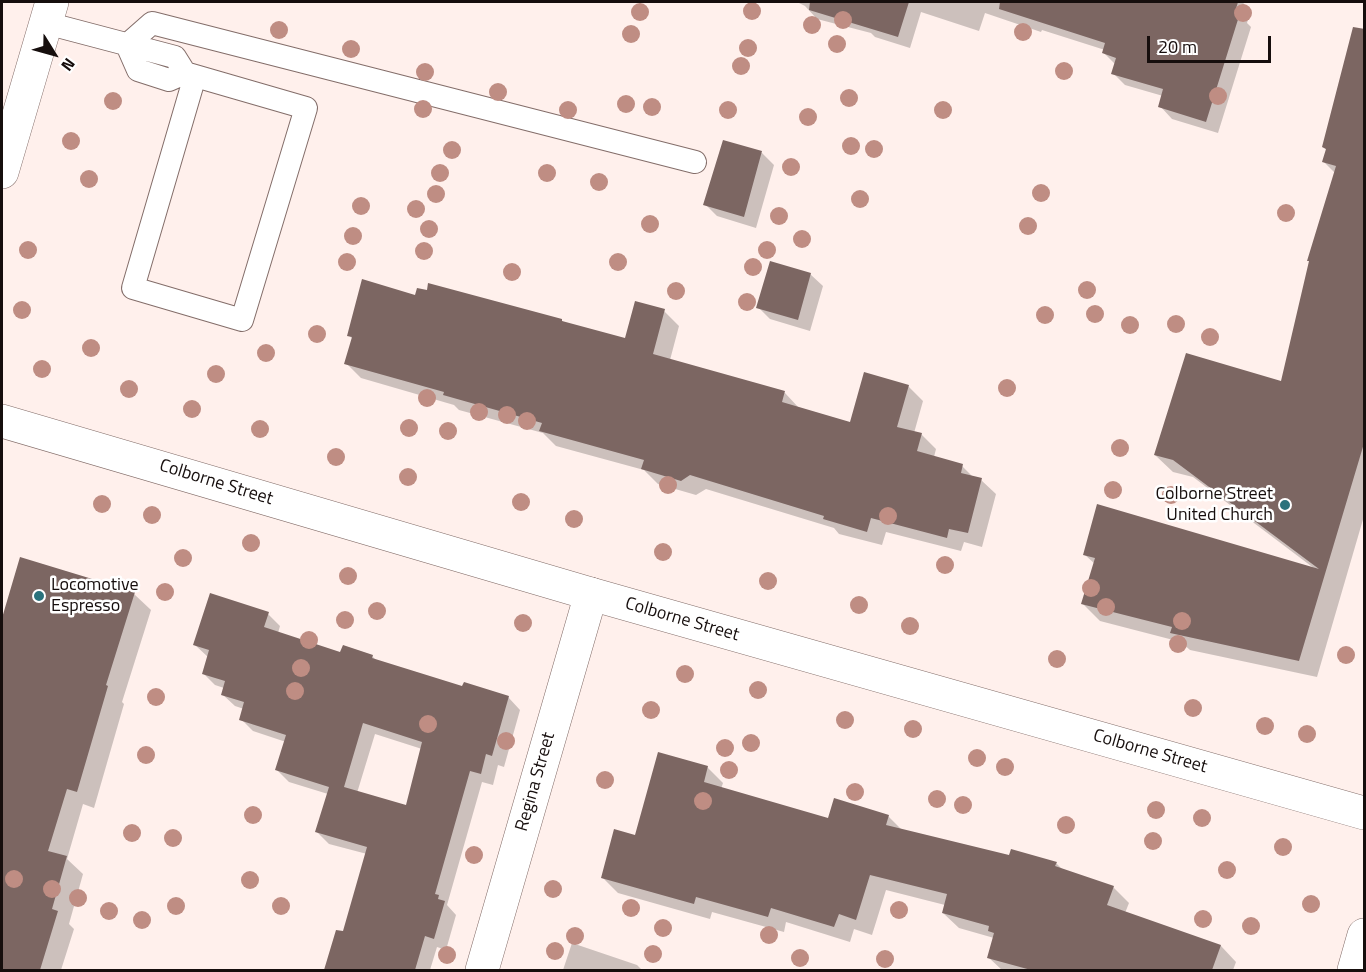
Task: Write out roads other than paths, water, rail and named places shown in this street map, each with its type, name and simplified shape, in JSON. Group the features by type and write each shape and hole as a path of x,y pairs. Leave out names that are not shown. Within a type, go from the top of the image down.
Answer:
{"street":[{"path":"2,172 49,12"},
{"name":"Colborne Street","path":"2,421 591,594 1365,813"},
{"name":"Regina Street","path":"482,970 591,594"},
{"path":"1354,970 1365,935"}],"lane":[{"path":"49,12 127,45 175,57 190,75 306,108 242,320 134,288 190,75"},
{"path":"127,45 152,23 695,162"}],"place":[{"name":"Colborne Street United Church","path":"1285,505"},
{"name":"Locomotive Espresso","path":"39,596"}]}
